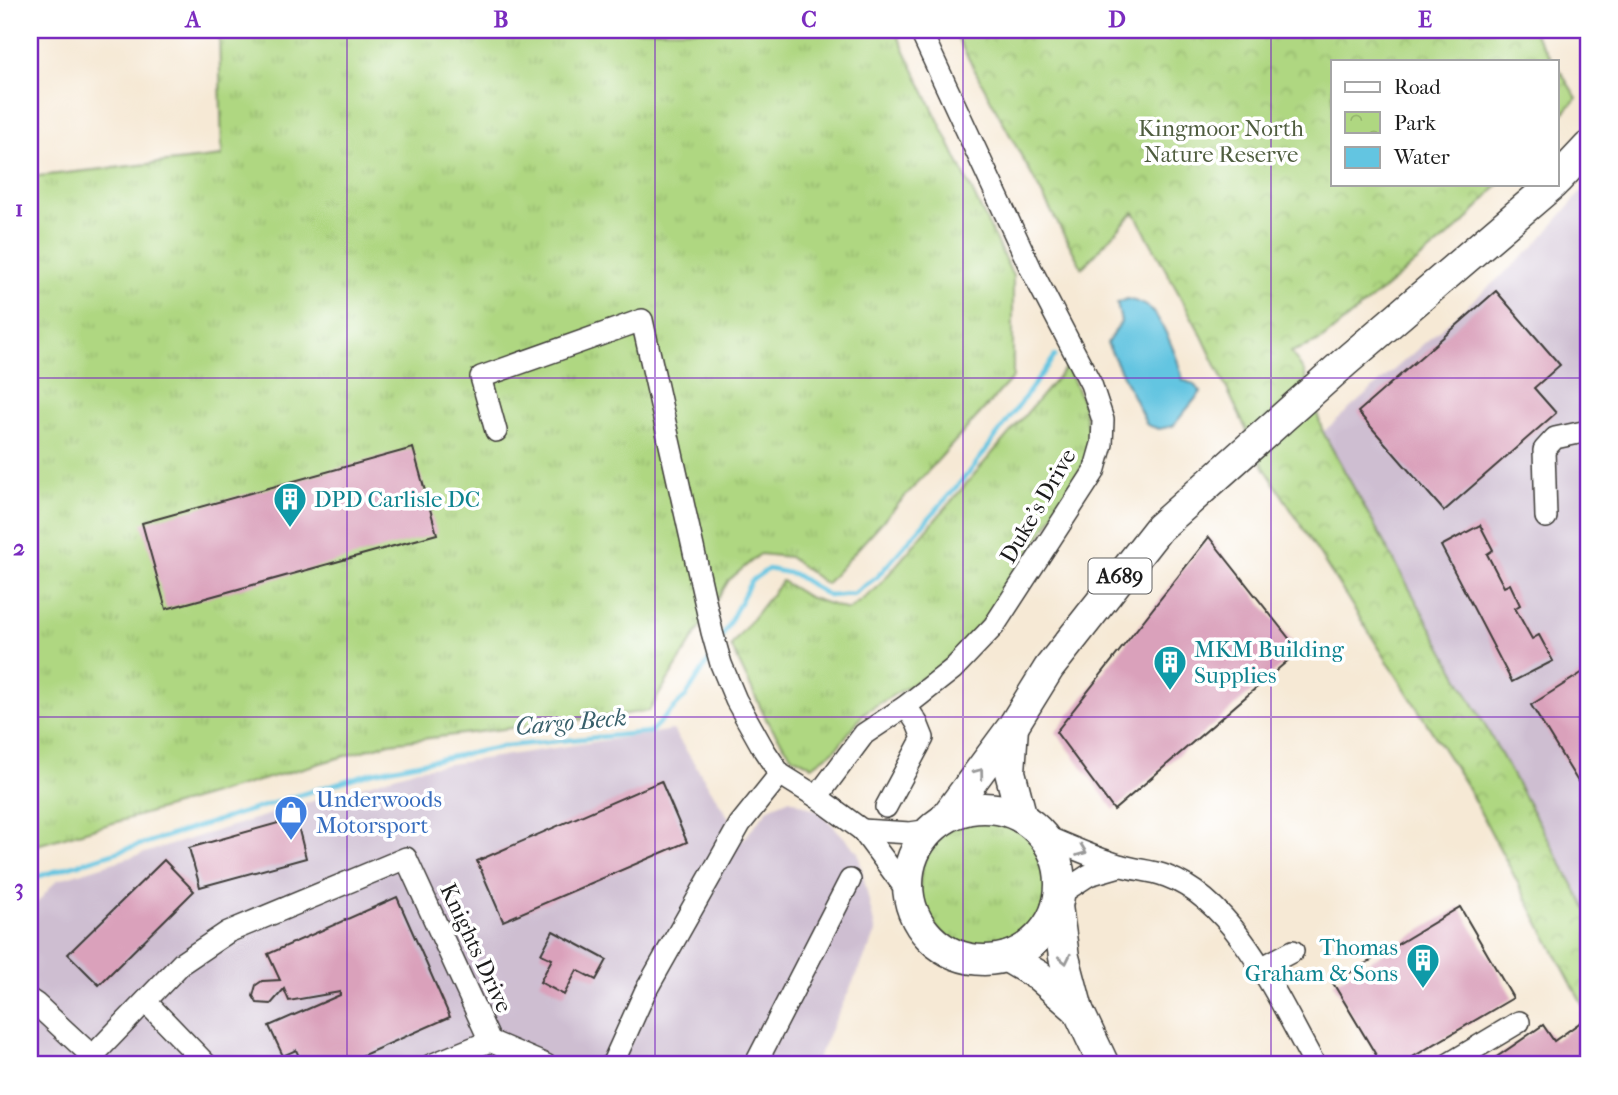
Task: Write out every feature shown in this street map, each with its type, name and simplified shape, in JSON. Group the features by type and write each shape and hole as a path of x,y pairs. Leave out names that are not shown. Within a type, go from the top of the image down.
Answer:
{"highway":[{"name":"A689","path":"1558,179 1588,147"},
{"name":"A689","path":"1058,900 1050,923 1039,937 1024,949 1007,957 985,960 963,957 942,948 925,933 914,914 908,892 909,869 917,848 1013,726 1049,668 1159,528 1250,445 1550,186"},
{"name":"A689","path":"1013,726 1010,772 1033,827 1056,857 1060,875 1058,900 1064,957 1078,1010 1104,1065"},
{"path":"938,824 963,811 983,808 1003,810 1033,827"},
{"name":"A689","path":"1007,957 1039,976 1078,1010"}],"street":[{"name":"Duke's Drive","path":"817,797 864,734 953,670 994,626 1094,472 1102,444 1104,420 1091,384 1031,269 920,30"},
{"path":"496,431 481,377 642,320 712,632 721,664 742,710 780,774 862,830 908,892"},
{"path":"1546,517 1544,450 1555,438 1588,431"},
{"path":"887,807 923,738 906,706"},
{"path":"612,1065 645,992 740,824 780,774"},
{"path":"862,830 909,833 938,824"},
{"path":"1033,827 1120,866 1167,876 1191,890 1222,914 1261,968 1315,1065"},
{"name":"Knights Drive","path":"146,1002 182,963 228,932 406,858 489,1041 540,1064"},
{"path":"1058,900 1089,875 1120,866"},
{"path":"755,1065 850,880"},
{"path":"1261,968 1293,951"},
{"path":"30,1000 88,1061 146,1002 207,1065"},
{"path":"1447,1065 1519,1023"},
{"path":"431,1065 489,1041"}],"shaded area":[{"path":"1588,184 1588,912 1323,432 1533,248"},
{"path":"673,730 743,840 769,808 790,799 820,812 858,852 876,933 818,1057 818,1065 30,1065 30,911 57,880 417,769"}],"green space":[{"path":"219,30 895,30 1013,276 1013,377 826,584 789,557 760,554 729,580 649,711 390,743 30,847 30,177 222,156"},
{"name":"Kingmoor North Nature Reserve","path":"953,30 1532,30 1552,60 1331,60 1331,186 1497,186 1463,224 1320,341 1291,352 1304,372 1323,432 1588,912 1588,1015 1466,785 1264,467 1202,336 1134,212 1082,268"},
{"path":"1558,68 1577,98 1558,119"},
{"path":"1067,366 1082,400 1092,450 993,610 939,668 865,712 836,749 812,766 792,756 768,723 731,646 782,581 808,597 848,610 876,589"},
{"path":"985,819 1010,824 1031,838 1045,859 1050,884 1045,909 1031,930 1010,944 985,949 960,944 939,930 925,909 920,884 925,859 939,838 960,824"}],"water":[{"path":"1127,299 1144,304 1154,313 1170,341 1183,380 1193,384 1201,392 1173,426 1159,429 1147,425 1107,343 1121,322 1117,303"}],"building":[{"path":"1496,291 1560,365 1534,388 1556,413 1444,511 1358,412"},
{"name":"DPD Carlisle DC","path":"413,448 437,534 166,609 142,523"},
{"path":"1480,525 1493,550 1487,554 1504,587 1510,584 1520,605 1515,608 1532,639 1539,635 1553,661 1512,682 1441,546"},
{"name":"MKM Building Supplies","path":"1209,537 1299,651 1114,810 1056,732"},
{"path":"1588,669 1588,798 1531,705"},
{"path":"661,781 687,842 503,921 477,861"},
{"path":"296,818 306,858 200,887 189,848"},
{"path":"164,860 194,891 99,985 68,954"},
{"path":"397,897 450,1017 341,1065 303,1065 296,1050 283,1056 269,1026 340,995 340,992 289,1001 284,989 271,1004 257,1003 253,996 256,985 262,981 280,980 268,954"},
{"name":"Thomas Graham & Sons","path":"1460,907 1513,998 1399,1065 1382,1065 1333,983"},
{"path":"553,931 607,960 596,980 577,970 564,995 540,982 552,959 541,954"},
{"path":"1588,1017 1588,1065 1485,1065 1543,1025 1554,1041"}],"waterway":[{"name":"Cargo Beck","path":"722,637 751,581 768,569 794,574 829,596 853,594 877,577 972,469 1055,356"},
{"name":"Cargo Beck","path":"30,879 373,772 506,746 650,732 686,696 711,657"}],"place":[{"name":"DPD Carlisle DC","path":"290,529"},
{"name":"MKM Building Supplies","path":"1170,692"},
{"name":"Underwoods Motorsport","path":"291,842"},
{"name":"Thomas Graham & Sons","path":"1423,990"}]}
